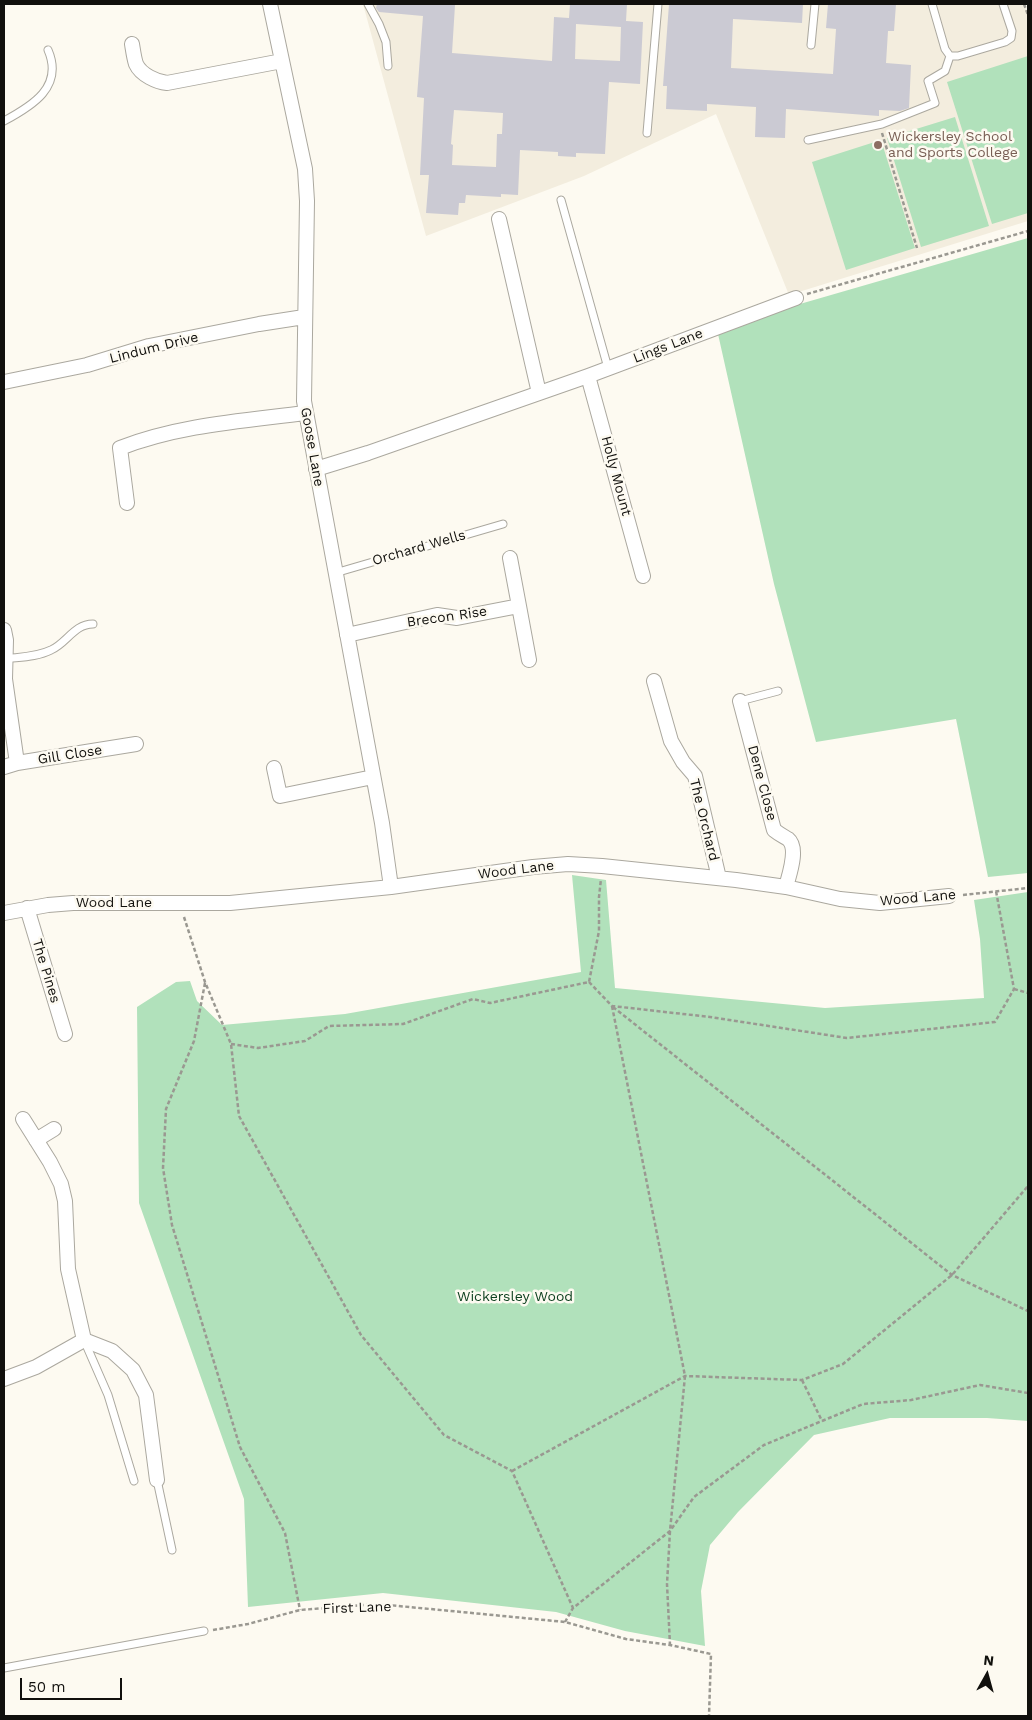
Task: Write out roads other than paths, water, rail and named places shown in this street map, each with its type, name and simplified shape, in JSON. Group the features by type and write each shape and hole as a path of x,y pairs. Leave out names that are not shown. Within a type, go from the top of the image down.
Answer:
{"street":[{"name":"Goose Lane","path":"270,4 304,169 306,201 305,412 392,888"},
{"path":"132,44 136,64 140,70 160,82 168,83 282,61"},
{"path":"499,220 539,393"},
{"name":"Lings Lane","path":"316,469 368,453 588,376 796,298"},
{"name":"Lindum Drive","path":"4,382 87,365 149,346 304,317"},
{"name":"Holly Mount","path":"588,376 643,576"},
{"path":"127,504 120,448 143,439 185,429 305,412"},
{"path":"510,558 529,660"},
{"name":"Brecon Rise","path":"347,635 437,616 457,618 519,606"},
{"path":"4,630 6,640 5,679 10,765"},
{"name":"The Orchard","path":"654,680 671,741 683,762 695,776 719,878"},
{"name":"Dene Close","path":"740,700 774,830 788,840 794,852 786,887"},
{"name":"Gill Close","path":"10,765 136,744"},
{"path":"274,768 280,796 373,777"},
{"name":"Wood Lane","path":"4,913 73,902 230,903 392,888 533,867 568,864 719,878 786,887 840,899 880,903 949,896"},
{"name":"The Pines","path":"27,908 66,1034"},
{"path":"23,1119 50,1162 61,1184 65,1201 68,1269 84,1340"},
{"path":"36,1140 54,1129"},
{"path":"4,1379 36,1367 84,1340"},
{"path":"84,1340 112,1351 133,1370 146,1395 157,1480"}],"lane":[{"path":"368,4 386,42 388,66"},
{"path":"646,133 658,4"},
{"path":"811,45 815,4"},
{"path":"932,4 945,50 950,56"},
{"path":"950,56 958,56 1005,42 1011,38 1012,31 1002,4"},
{"path":"4,121 32,103 47,90 52,80 52,60 48,50"},
{"path":"808,140 880,124 935,104 928,81 945,71 950,56"},
{"path":"561,200 608,368"},
{"name":"Orchard Wells","path":"335,573 503,524"},
{"path":"5,660 50,651 60,646 72,632 86,624 93,624"},
{"path":"740,700 778,691"},
{"path":"84,1340 108,1395 134,1481"},
{"path":"157,1480 172,1550"},
{"path":"4,1668 204,1631"}],"place":[{"name":"Wickersley School and Sports College","path":"878,145"}],"park label":[{"name":"Wickersley Wood","path":"515,1297"}]}
